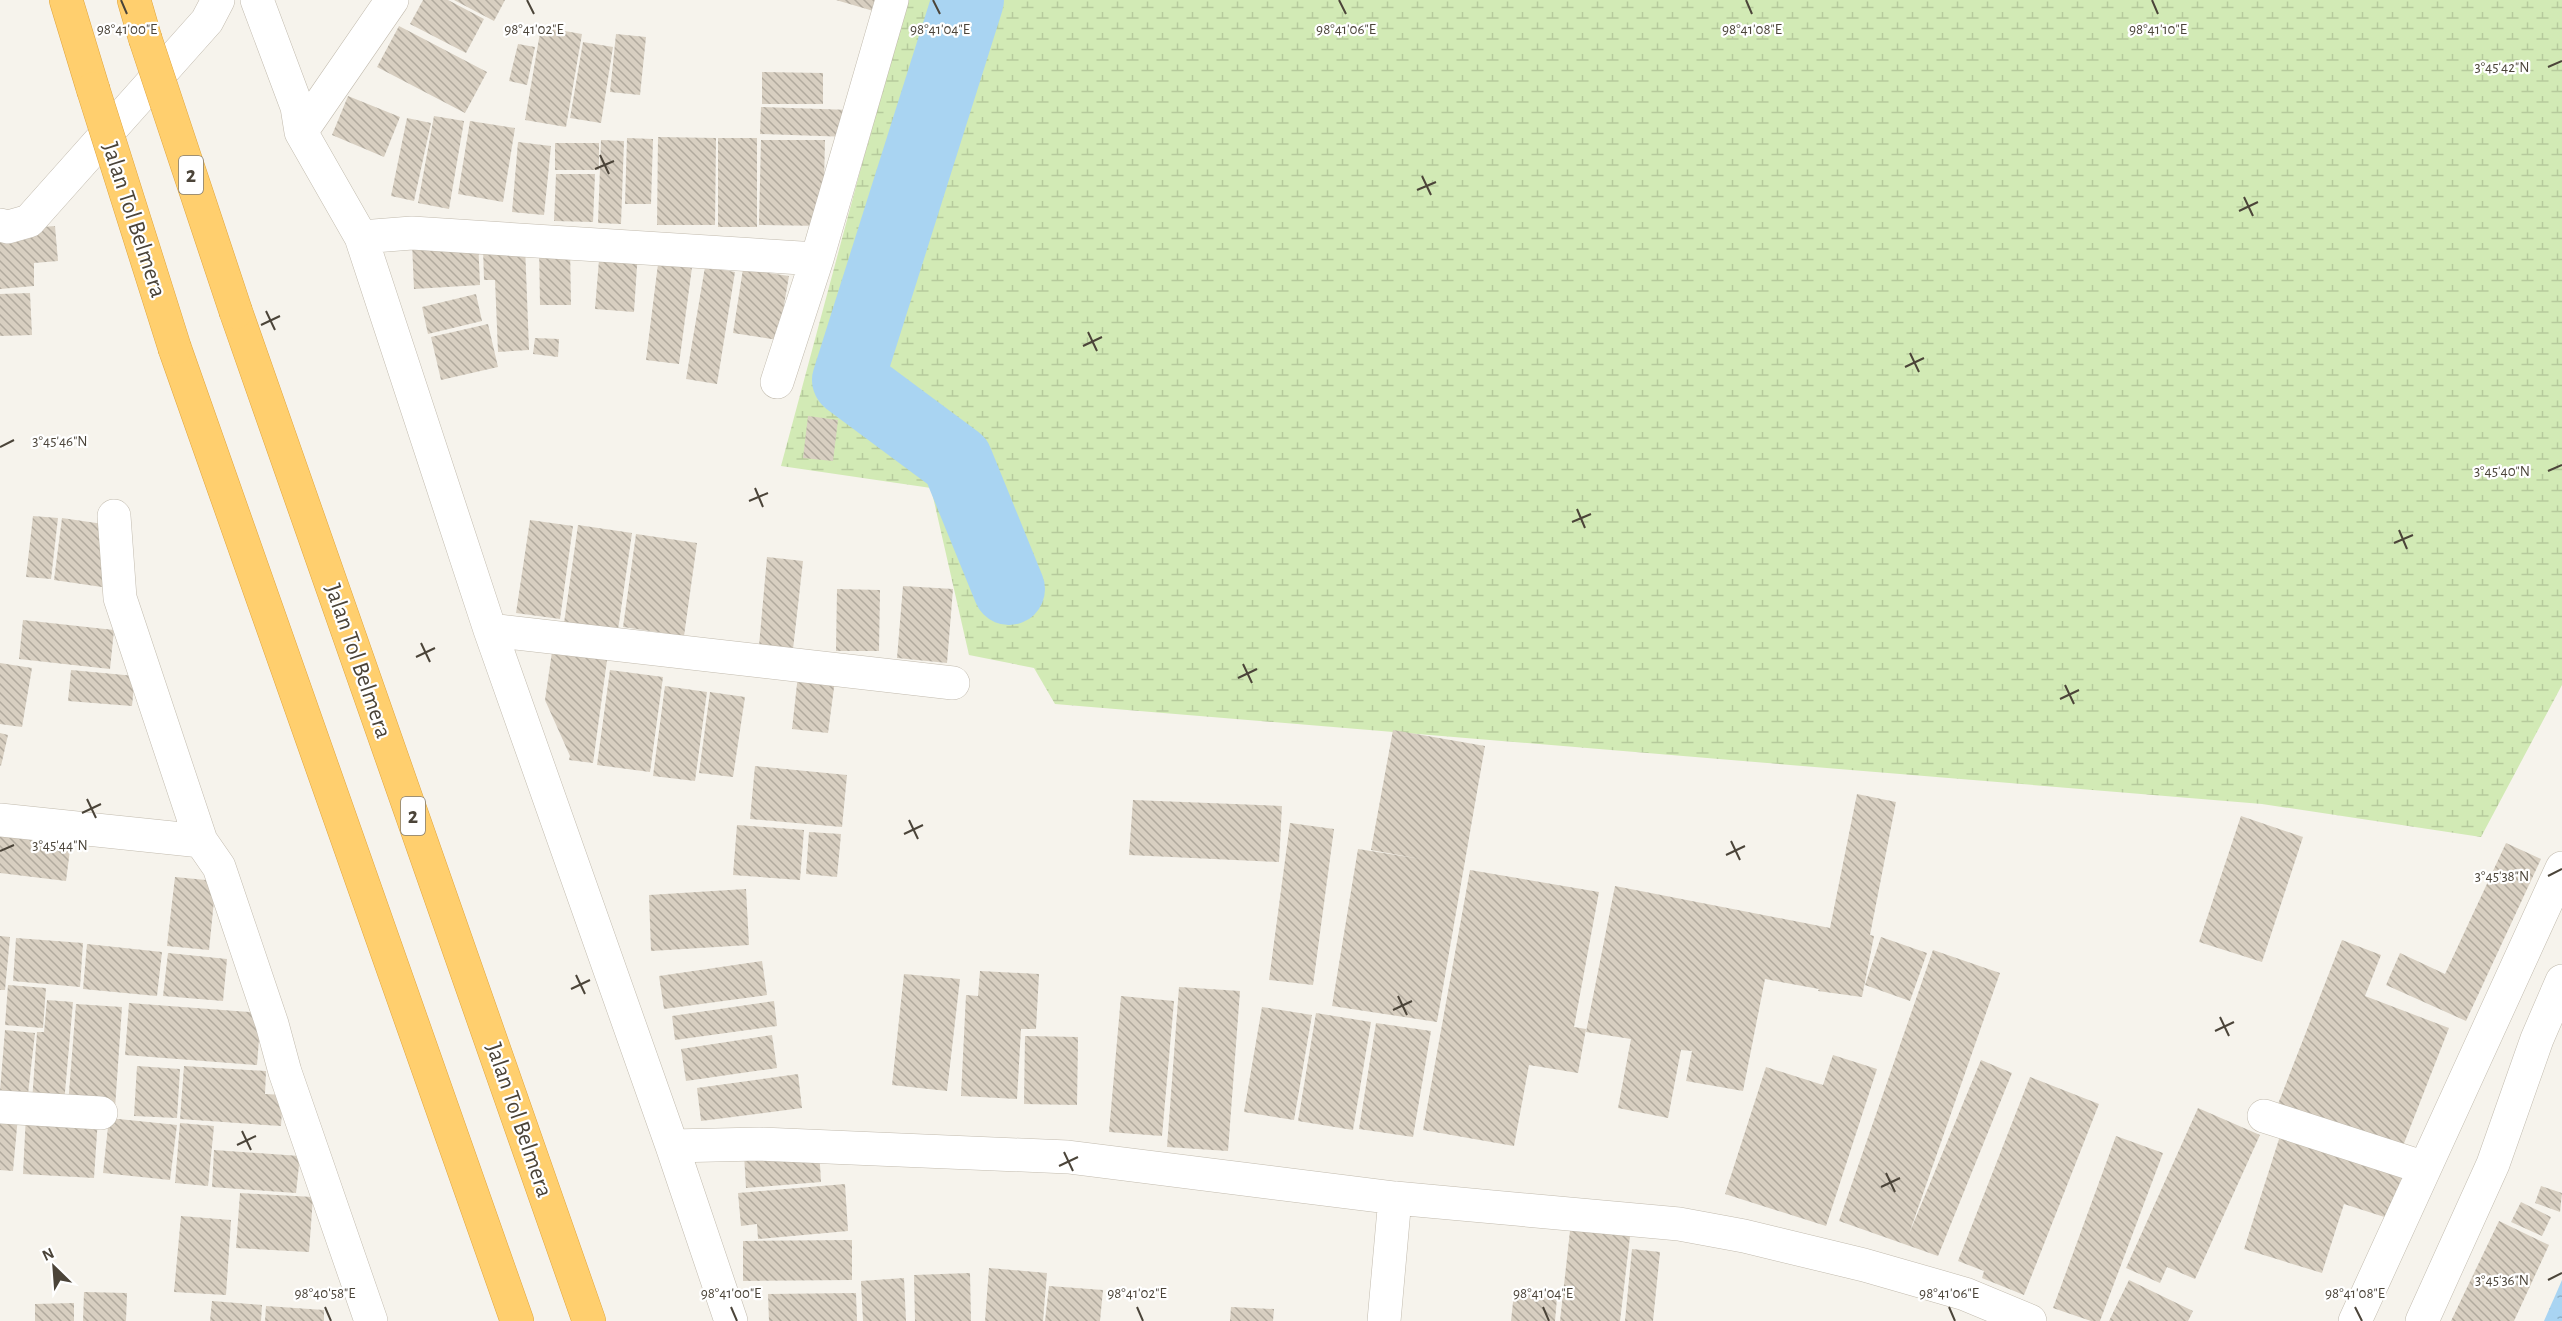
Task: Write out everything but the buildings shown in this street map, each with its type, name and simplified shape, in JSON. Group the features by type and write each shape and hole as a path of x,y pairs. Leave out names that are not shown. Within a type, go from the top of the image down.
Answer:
{"highway":[{"name":"Jalan Tol Belmera","path":"66,0 175,349 517,1321"},
{"name":"Jalan Tol Belmera","path":"134,0 236,312 589,1321"}],"street":[{"path":"0,225 8,227 28,221 207,21 218,0"},
{"path":"257,0 299,120 361,237 490,630 672,1146 731,1321"},
{"path":"299,120 392,0"},
{"path":"777,382 817,259 892,0"},
{"path":"361,237 412,233 817,259"},
{"path":"114,516 120,598 201,841 219,867 272,1024 285,1072 371,1321"},
{"path":"490,630 953,683"},
{"path":"0,820 201,841"},
{"path":"2355,1321 2562,868"},
{"path":"2422,1321 2493,1164 2537,1039 2562,981"},
{"path":"0,1107 101,1113"},
{"path":"2264,1116 2425,1168"},
{"path":"672,1146 759,1144 1068,1157 1395,1198 1679,1224 1744,1236 1864,1265 1965,1294 2030,1321"},
{"path":"1384,1321 1395,1198"}],"green space":[{"path":"906,0 2562,0 2562,685 2481,837 2262,804 1055,704 1034,668 969,655 931,488 781,466"}],"water":[{"path":"2562,1280 2562,1321 2544,1321"}],"waterway":[{"path":"968,0 848,380 957,461 1009,589"}]}
